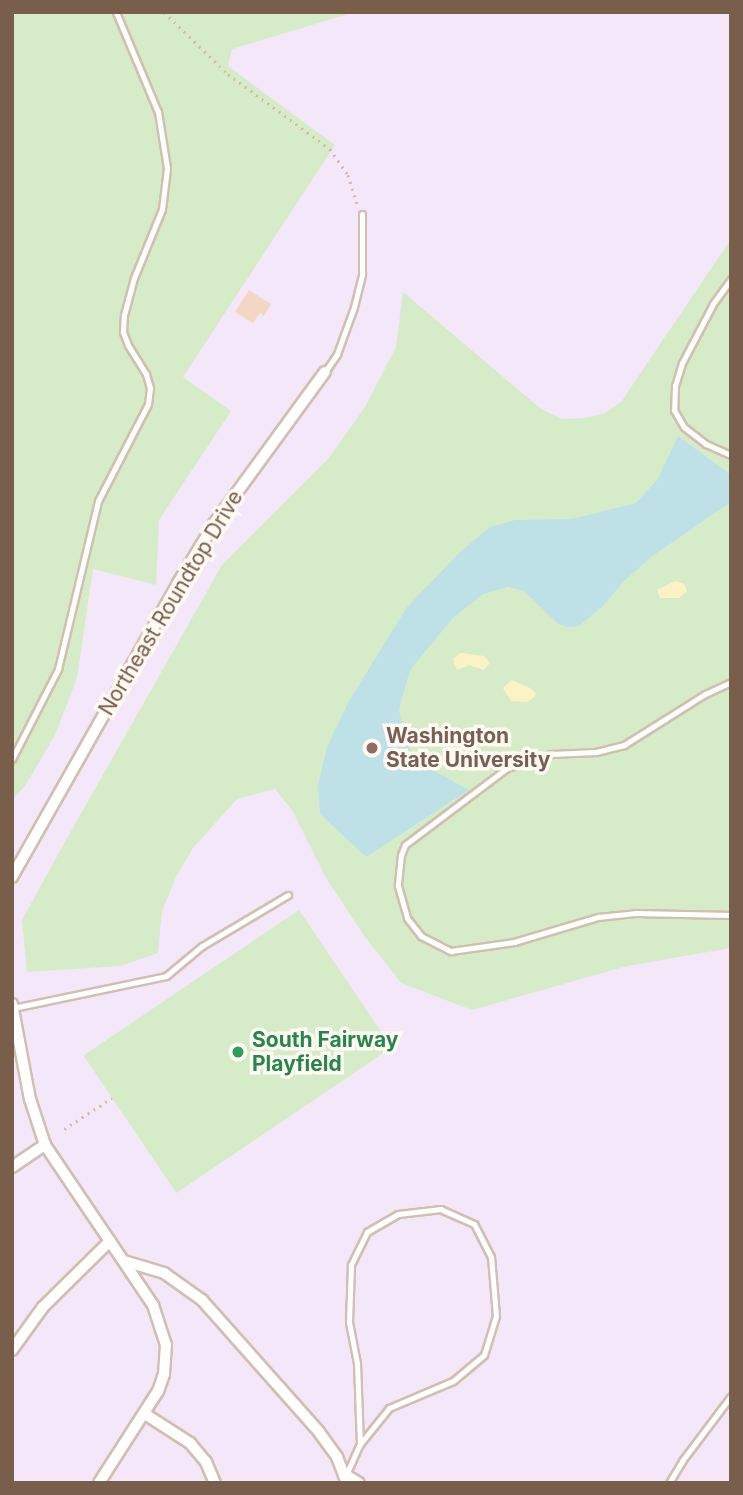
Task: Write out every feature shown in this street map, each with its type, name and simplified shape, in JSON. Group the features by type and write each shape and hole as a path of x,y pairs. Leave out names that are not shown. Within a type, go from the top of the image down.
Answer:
{"street":[{"name":"Northeast Roundtop Drive","path":"12,877 192,559 324,372"},
{"path":"13,1006 30,1099 45,1145 153,1305 166,1345 164,1374 145,1414 100,1483"},
{"path":"12,1167 33,1149 45,1145"},
{"path":"12,1350 52,1297 110,1241"},
{"path":"124,1261 164,1273 202,1300 319,1432 346,1479 359,1483"},
{"path":"145,1414 190,1443 206,1462 215,1483"}],"lane":[{"path":"12,759 58,669 98,501 148,404 150,388 146,374 125,339 124,315 134,278 162,209 167,168 158,112 116,12"},
{"name":"Northeast Roundtop Drive","path":"324,372 337,354 354,307 362,274 362,214"},
{"path":"731,279 713,304 682,363 674,398 674,410 684,427 706,444 731,455"},
{"path":"731,682 682,707 624,744 596,751 551,754 507,768 405,845 401,855 398,886 407,918 421,936 451,951 514,942 598,917 635,913 731,915"},
{"path":"13,1006 166,976 202,946 288,895"},
{"path":"346,1479 360,1444 389,1408 453,1381 484,1355 496,1316 491,1257 474,1224 441,1209 398,1214 367,1232 351,1265 349,1322 357,1363 360,1444"},
{"path":"669,1483 682,1461 731,1396"}],"path":[{"path":"164,12 228,74 338,157 348,175 362,214"},
{"path":"64,1129 112,1098"}],"shaded area":[{"name":"Washington State University","path":"12,12 731,12 731,1483 12,1483"}],"green space":[{"path":"12,12 355,12 232,49 228,66 335,145 183,377 231,411 159,520 156,585 93,569 77,678 55,735 25,786 12,800"},
{"path":"731,239 731,948 627,966 472,1010 401,983 365,937 326,878 292,810 275,789 237,799 193,848 176,877 162,911 158,953 120,966 27,972 22,920 62,847 222,565 328,459 365,407 396,347 403,292 541,409 562,419 585,418 605,413 621,402"},
{"name":"South Fairway Playfield","path":"299,910 392,1048 176,1193 83,1055"}],"sand":[{"path":"675,581 684,584 687,591 679,598 660,598 657,590"},
{"path":"460,653 484,656 490,663 484,670 469,665 457,670 453,659"},
{"path":"511,680 528,687 536,693 535,696 527,702 511,701 503,688"}],"water":[{"path":"678,436 731,475 731,502 651,557 623,582 604,605 579,626 558,624 524,591 508,587 483,594 453,618 410,670 399,709 404,737 415,760 469,790 366,857 320,814 318,785 327,747 349,701 407,607 460,552 490,527 515,520 572,519 636,503 657,480"}],"building":[{"path":"249,290 271,304 264,316 260,313 253,323 235,312"}],"place":[{"name":"Washington State University","path":"372,748"},
{"name":"South Fairway Playfield","path":"238,1052"}]}
